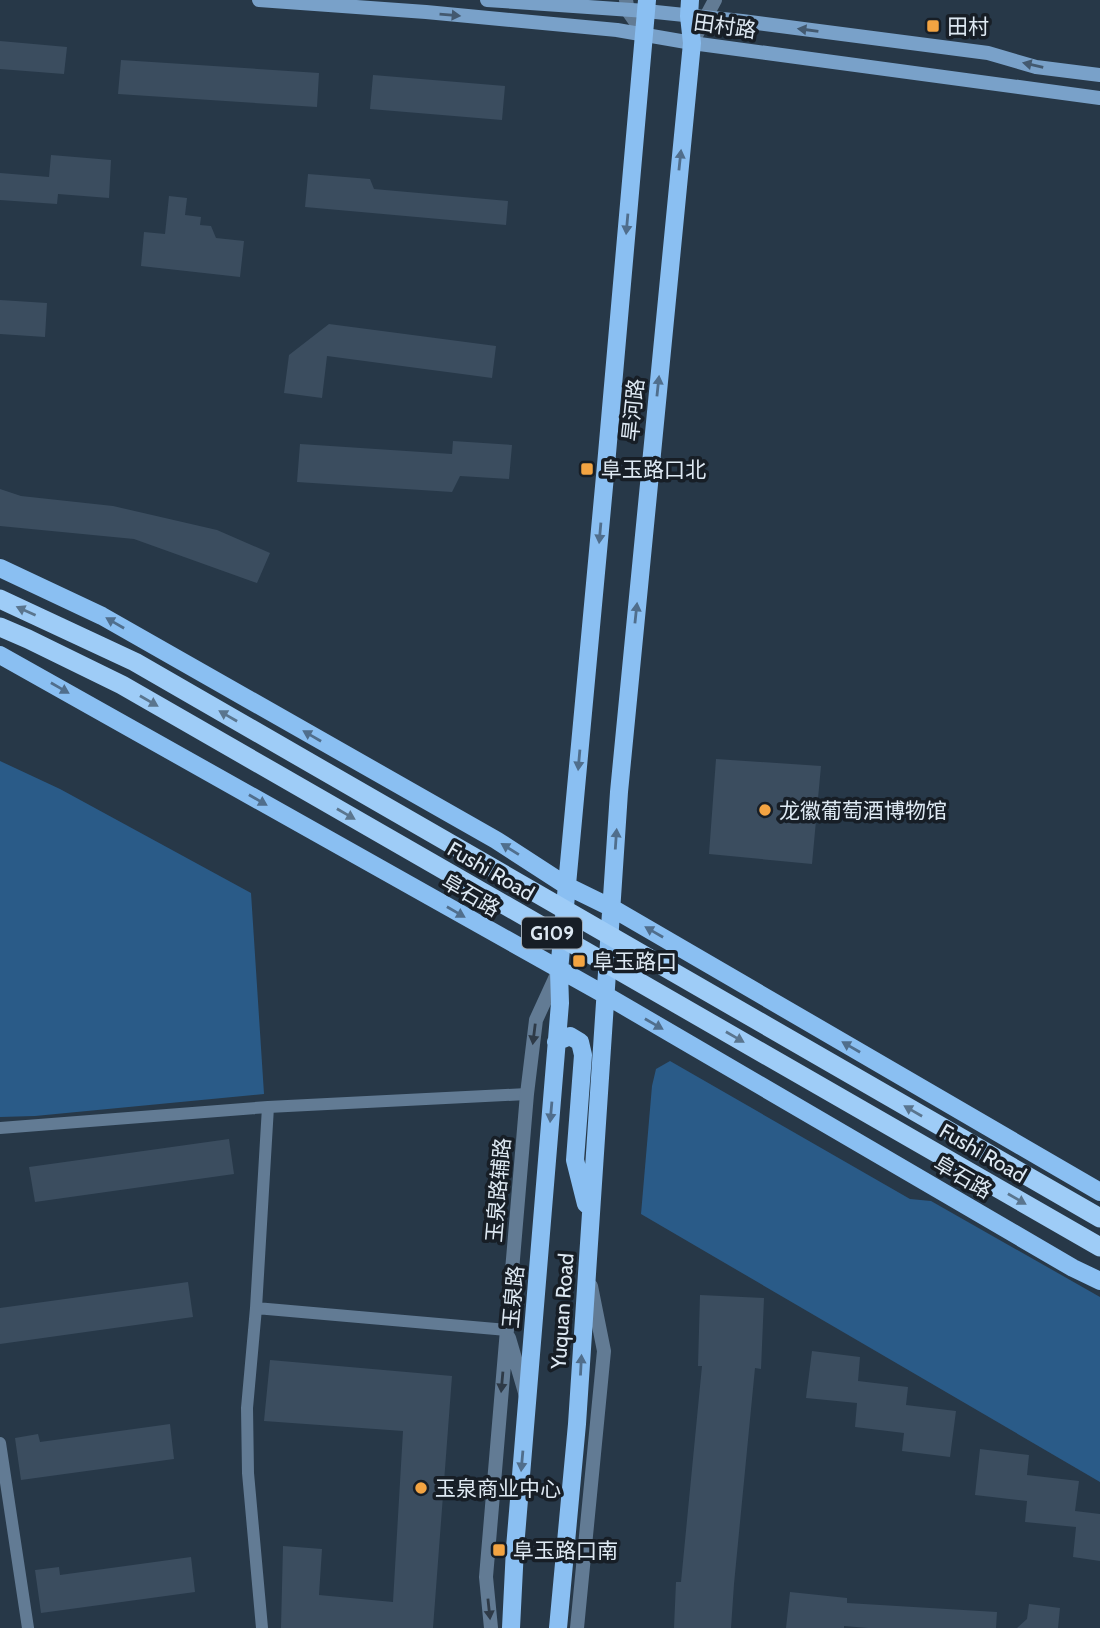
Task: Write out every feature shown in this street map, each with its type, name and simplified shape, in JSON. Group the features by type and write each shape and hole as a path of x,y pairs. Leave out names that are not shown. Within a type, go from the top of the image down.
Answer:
{"highway":[{"name":"Fushi Road","path":"0,599 135,662 1100,1218"},
{"name":"Fushi Road","path":"0,627 122,685 1100,1247"}],"main road":[{"name":"田村路","path":"259,0 617,30 692,43 1100,99"},
{"name":"田村路","path":"487,0 637,5 695,11 988,53 1036,66 1100,75"},
{"name":"旱河路","path":"565,910 644,34 637,5"},
{"name":"旱河路","path":"607,996 619,792 695,11"},
{"path":"0,568 102,616 496,840 567,886 611,908 1100,1192"},
{"name":"阜石路","path":"0,655 607,996 1073,1268 1100,1281"},
{"name":"玉泉路","path":"510,1628 560,1003 559,971 565,910"},
{"name":"Yuquan Road","path":"558,1628 578,1424 607,996"},
{"path":"556,1042 570,1036 580,1042 583,1055 575,1160 590,1221"}],"street":[{"path":"695,11 715,0"},
{"name":"玉泉路辅路","path":"491,1628 486,1577 527,1094 536,1020 559,971"},
{"path":"0,1128 268,1107 527,1094"},
{"path":"262,1628 247,1460 247,1408 268,1107"},
{"path":"577,1628 604,1351 587,1266"},
{"path":"256,1308 506,1330 527,1401"},
{"path":"0,1443 28,1628"}],"shaded area":[{"path":"0,761 60,789 251,893 264,1094 0,1117"},
{"path":"670,1061 910,1199 931,1201 1100,1297 1100,1482 641,1214 652,1086 656,1069"}],"building":[{"path":"0,41 67,47 64,74 0,69"},
{"path":"121,60 319,73 317,107 118,94"},
{"path":"373,75 505,86 502,120 370,109"},
{"path":"51,155 111,160 109,198 58,194 57,204 0,200 0,173 49,177"},
{"path":"308,174 370,179 374,189 508,201 506,225 305,207"},
{"path":"169,196 187,198 185,215 201,217 200,225 211,226 216,238 244,241 240,277 141,266 144,232 165,234"},
{"path":"0,300 47,303 45,337 0,334"},
{"path":"329,324 496,346 492,378 327,356 322,398 284,393 289,355"},
{"path":"453,441 512,445 509,479 460,476 452,492 297,482 300,444 452,454"},
{"path":"0,489 21,496 113,506 217,530 270,553 257,583 134,539 0,526"},
{"name":"龙徽葡萄酒博物馆","path":"716,759 821,766 812,864 709,854"},
{"path":"229,1139 234,1174 35,1202 29,1167"},
{"path":"188,1282 193,1317 0,1344 0,1308"},
{"path":"700,1295 764,1298 761,1369 755,1368 731,1628 674,1628 676,1582 681,1582 702,1366 698,1366"},
{"path":"812,1351 860,1357 858,1381 908,1387 906,1405 956,1411 950,1457 902,1451 904,1433 855,1427 857,1403 806,1398"},
{"name":"玉泉商业中心","path":"270,1360 452,1376 433,1628 281,1628 283,1546 322,1549 319,1595 393,1602 403,1431 264,1421"},
{"path":"170,1424 174,1459 21,1480 15,1438 38,1434 40,1442"},
{"path":"980,1449 1029,1455 1027,1475 1079,1481 1075,1511 1100,1514 1100,1561 1073,1557 1076,1527 1025,1522 1027,1501 975,1495"},
{"path":"191,1557 195,1592 41,1613 35,1570 59,1567 60,1575"},
{"path":"790,1592 847,1598 847,1603 997,1612 996,1628 786,1628"},
{"path":"1029,1604 1060,1608 1058,1628 1017,1628 1027,1619"}],"place":[{"name":"田村","path":"933,26"},
{"name":"阜玉路口北","path":"587,469"},
{"name":"龙徽葡萄酒博物馆","path":"765,810"},
{"name":"阜玉路口","path":"579,961"},
{"name":"玉泉商业中心","path":"421,1488"},
{"name":"阜玉路口南","path":"499,1550"}]}
